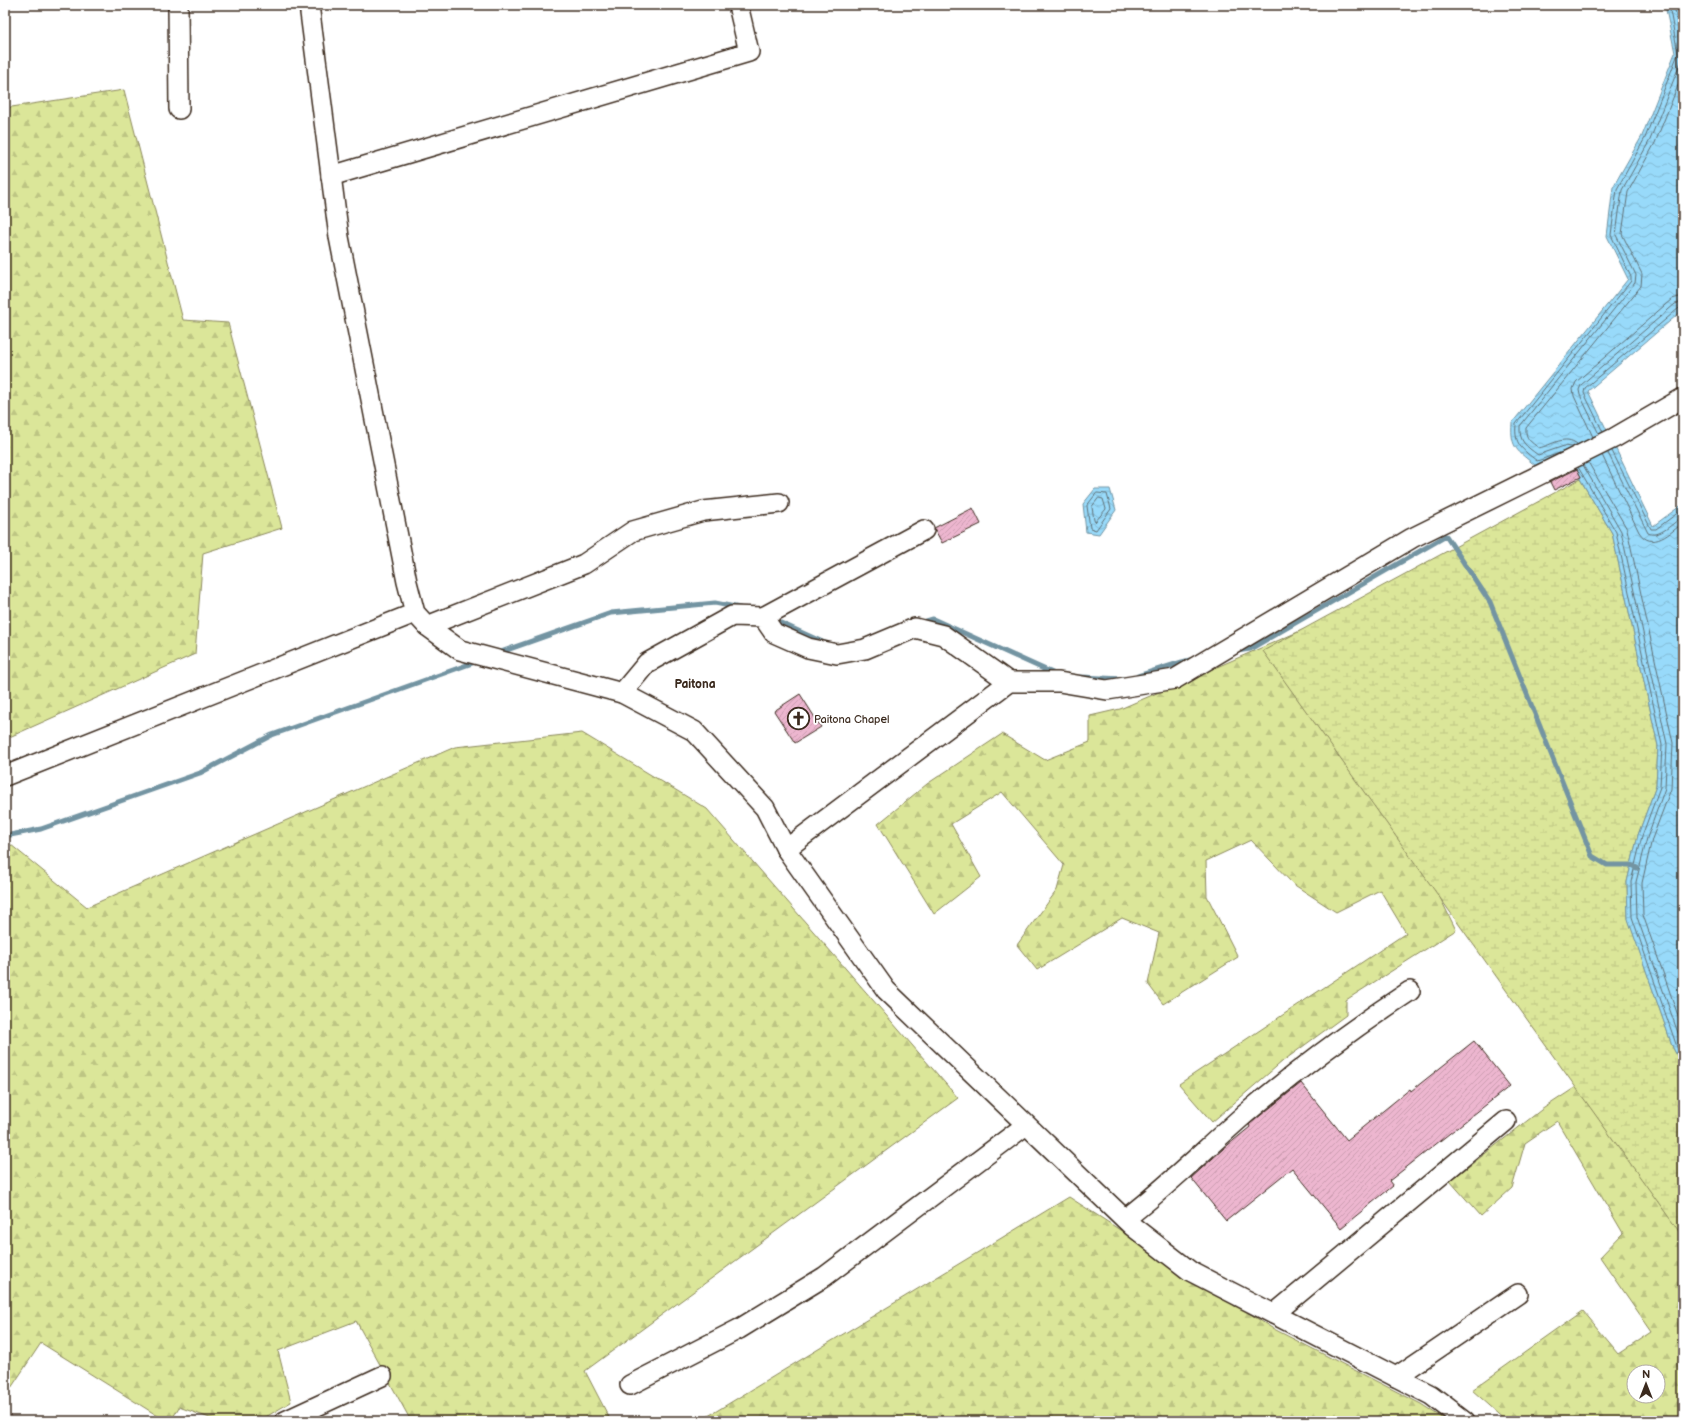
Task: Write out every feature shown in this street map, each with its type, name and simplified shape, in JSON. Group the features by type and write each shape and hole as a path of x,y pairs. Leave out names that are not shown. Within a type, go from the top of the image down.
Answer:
{"street":[{"path":"178,5 179,108"},
{"path":"309,5 339,237 407,582 421,619 460,650 622,693 694,731 765,808 786,849 886,990 1132,1226 1190,1271 1431,1395 1465,1421"},
{"path":"331,176 749,52 738,5"},
{"path":"763,617 774,633 808,648 837,654 865,649 915,628 943,636 1009,682 1059,682 1107,690 1175,679 1412,538 1614,438 1683,398"},
{"path":"5,776 421,619 584,564 633,530 703,511 779,503"},
{"path":"622,693 647,663 732,616 763,617 924,530"},
{"path":"786,849 1009,682"},
{"path":"1125,1219 1155,1196 1243,1116 1299,1069 1410,991"},
{"path":"1274,1314 1506,1121"},
{"path":"630,1385 739,1329 824,1277 1026,1125"},
{"path":"1396,1378 1518,1294"},
{"path":"291,1419 382,1376"}],"green space":[{"path":"124,90 183,320 228,323 282,528 203,553 195,654 5,739 5,108"},
{"path":"1580,479 1612,533 1658,746 1656,786 1638,835 1627,882 1628,918 1673,1048 1683,1067 1683,1237 1263,651"},
{"path":"1307,628 1456,930 1346,1000 1346,1015 1283,1061 1212,1122 1179,1084 1406,933 1380,890 1336,912 1293,884 1251,840 1206,861 1207,896 1238,957 1163,1004 1148,984 1159,933 1122,918 1037,970 1017,945 1057,890 1064,865 1002,792 951,824 981,877 934,914 878,824 927,784 1002,734 1045,760 1090,742 1090,716 1120,709"},
{"path":"582,733 707,809 958,1098 585,1371 611,1421 411,1421 356,1321 278,1351 291,1402 259,1421 218,1421 179,1407 171,1421 166,1421 41,1343 5,1397 5,840 87,907 455,747"},
{"path":"1579,1085 1683,1226 1683,1421 1507,1421 1472,1390 1583,1311 1619,1354 1652,1332 1600,1257 1623,1233 1557,1121 1525,1143 1512,1188 1481,1216 1450,1181 1541,1110"},
{"path":"1069,1197 1272,1328 1421,1404 1447,1421 700,1421"}],"water":[{"path":"1665,5 1683,5 1683,310 1588,391 1653,526 1683,504 1683,1067 1673,1048 1628,919 1627,882 1638,835 1656,786 1658,746 1612,533 1566,455 1536,466 1516,449 1512,439 1512,423 1628,279 1607,236 1613,187 1642,136 1675,53"},
{"path":"1095,489 1110,489 1116,510 1099,534 1086,532 1083,504"}],"building":[{"path":"1577,469 1581,477 1554,490 1550,482"},
{"path":"973,508 981,524 942,543 934,528"},
{"name":"Paitona Chapel","path":"800,694 821,727 795,743 774,711"},
{"path":"1474,1041 1510,1086 1389,1181 1393,1186 1341,1228 1292,1168 1226,1221 1191,1178 1250,1127 1249,1125 1251,1123 1301,1083 1347,1140 1410,1089 1411,1091"}],"waterway":[{"path":"1237,651 1250,649 1446,536 1490,602 1592,856 1607,865 1631,865 1637,868"},
{"path":"498,653 611,613 715,603 740,608"},
{"path":"772,619 827,644"},
{"path":"920,623 933,619 1057,675"},
{"path":"1138,676 1194,659"},
{"path":"5,836 41,829 200,773 272,735 478,661"},
{"path":"1081,677 1123,679"}],"place":[{"name":"Paitona Chapel","path":"798,719"}],"district":[{"name":"Paitona","path":"695,684"}]}
